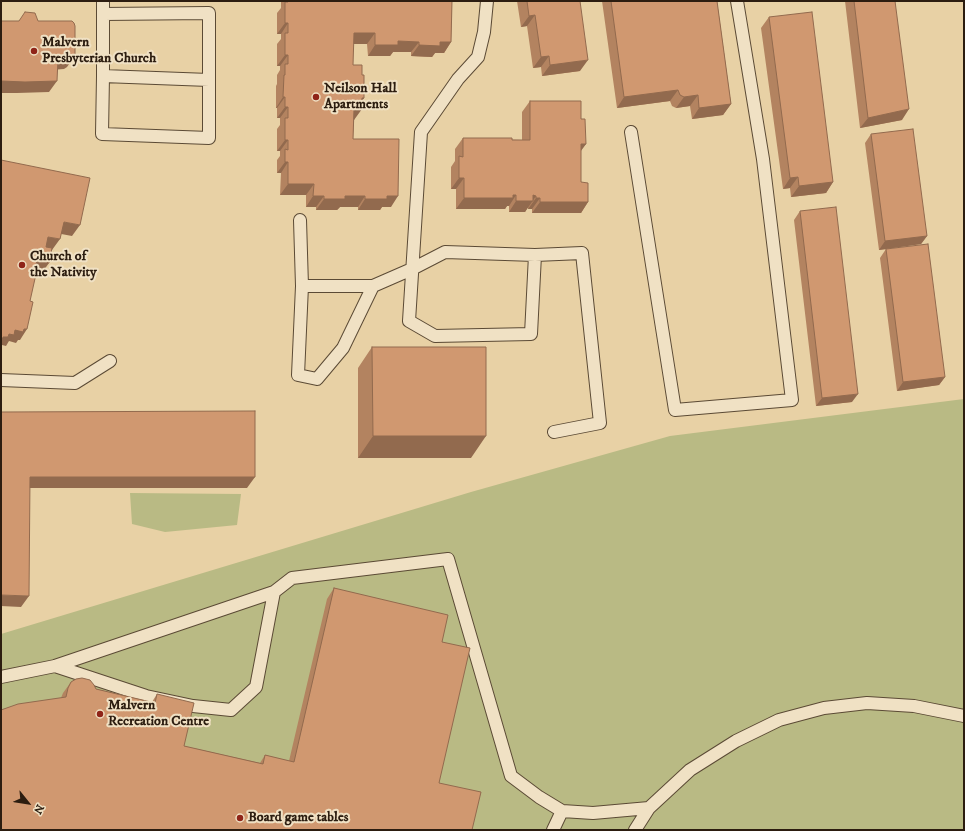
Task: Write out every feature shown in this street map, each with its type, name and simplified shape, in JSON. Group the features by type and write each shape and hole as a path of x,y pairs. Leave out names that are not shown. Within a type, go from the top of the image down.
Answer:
{"lane":[{"path":"103,14 209,13 209,138 102,134 103,14 104,1"},
{"path":"487,1 484,32 478,57 458,79 421,132 409,321 435,336 531,334 535,255"},
{"path":"631,132 675,410 792,400 763,159 737,1"},
{"path":"103,76 209,80"},
{"path":"300,220 302,286 298,375 317,379 343,348 374,286"},
{"path":"302,286 374,286 412,269 444,252 535,255 582,253 600,423 554,432"},
{"path":"1,380 75,383 110,361"},
{"path":"1,677 55,666 274,592 292,578 448,559 512,776 539,797 562,811 593,813 649,808"},
{"path":"55,666 146,696 193,706 231,710 256,687 274,592"},
{"path":"635,830 649,808 690,770 736,741 779,720 824,708 867,703 914,706 964,716"},
{"path":"553,830 562,811"}],"green space":[{"path":"964,399 964,830 1,830 1,634 471,492 670,436"},
{"path":"130,493 241,494 237,525 165,532 132,524"}],"building":[{"name":"Neilson Hall Apartments","path":"452,1 451,42 440,42 440,46 419,45 419,42 398,41 398,45 375,45 375,33 354,33 353,65 362,65 362,75 364,75 364,98 362,98 362,109 354,109 353,139 399,139 398,196 387,196 387,199 365,199 365,196 345,196 345,199 324,199 324,196 313,196 314,184 288,184 288,162 285,162 285,149 288,150 288,140 285,140 285,118 288,118 288,107 285,107 285,97 283,97 285,64 288,64 288,55 285,55 285,33 288,33 288,23 285,23 285,2"},
{"path":"527,1 580,1 588,60 550,65 549,56 541,57 535,15 529,16"},
{"path":"611,1 717,1 731,104 699,108 698,95 684,97 680,95 678,90 624,97"},
{"path":"854,1 895,1 909,109 868,118"},
{"name":"Malvern Presbyterian Church","path":"25,12 35,13 38,21 72,21 74,23 75,56 71,58 58,59 57,81 1,81 1,21 19,21"},
{"path":"812,12 833,182 799,186 798,177 790,178 769,17"},
{"path":"530,101 581,101 581,119 585,119 586,144 581,144 581,182 588,183 588,202 540,202 540,198 536,198 536,196 533,195 533,201 516,201 516,195 513,195 513,198 464,198 464,178 459,178 459,156 463,157 463,138 512,138 512,140 530,140"},
{"path":"913,129 927,236 885,241 871,134"},
{"name":"Church of the Nativity","path":"1,160 90,178 80,225 64,222 60,239 48,237 46,247 52,248 49,263 37,260 34,273 36,274 30,301 33,302 27,329 24,329 23,332 15,330 14,335 9,334 8,337 3,337 2,340 1,340"},
{"path":"836,207 858,394 822,398 800,211"},
{"path":"928,244 945,377 903,382 886,249"},
{"path":"372,347 486,347 486,436 373,436"},
{"path":"255,411 255,477 30,477 29,596 1,595 1,412"},
{"name":"Malvern Recreation Centre","path":"334,588 448,615 442,642 470,648 439,783 481,792 472,830 1,830 1,710 18,704 66,697 71,682 76,679 82,678 90,680 96,689 155,703 157,694 194,703 184,746 263,764 265,755 294,762"}],"place":[{"name":"Malvern Presbyterian Church","path":"34,51"},
{"name":"Neilson Hall Apartments","path":"316,97"},
{"name":"Church of the Nativity","path":"22,265"},
{"name":"Malvern Recreation Centre","path":"100,714"},
{"name":"Board game tables","path":"240,818"}]}
